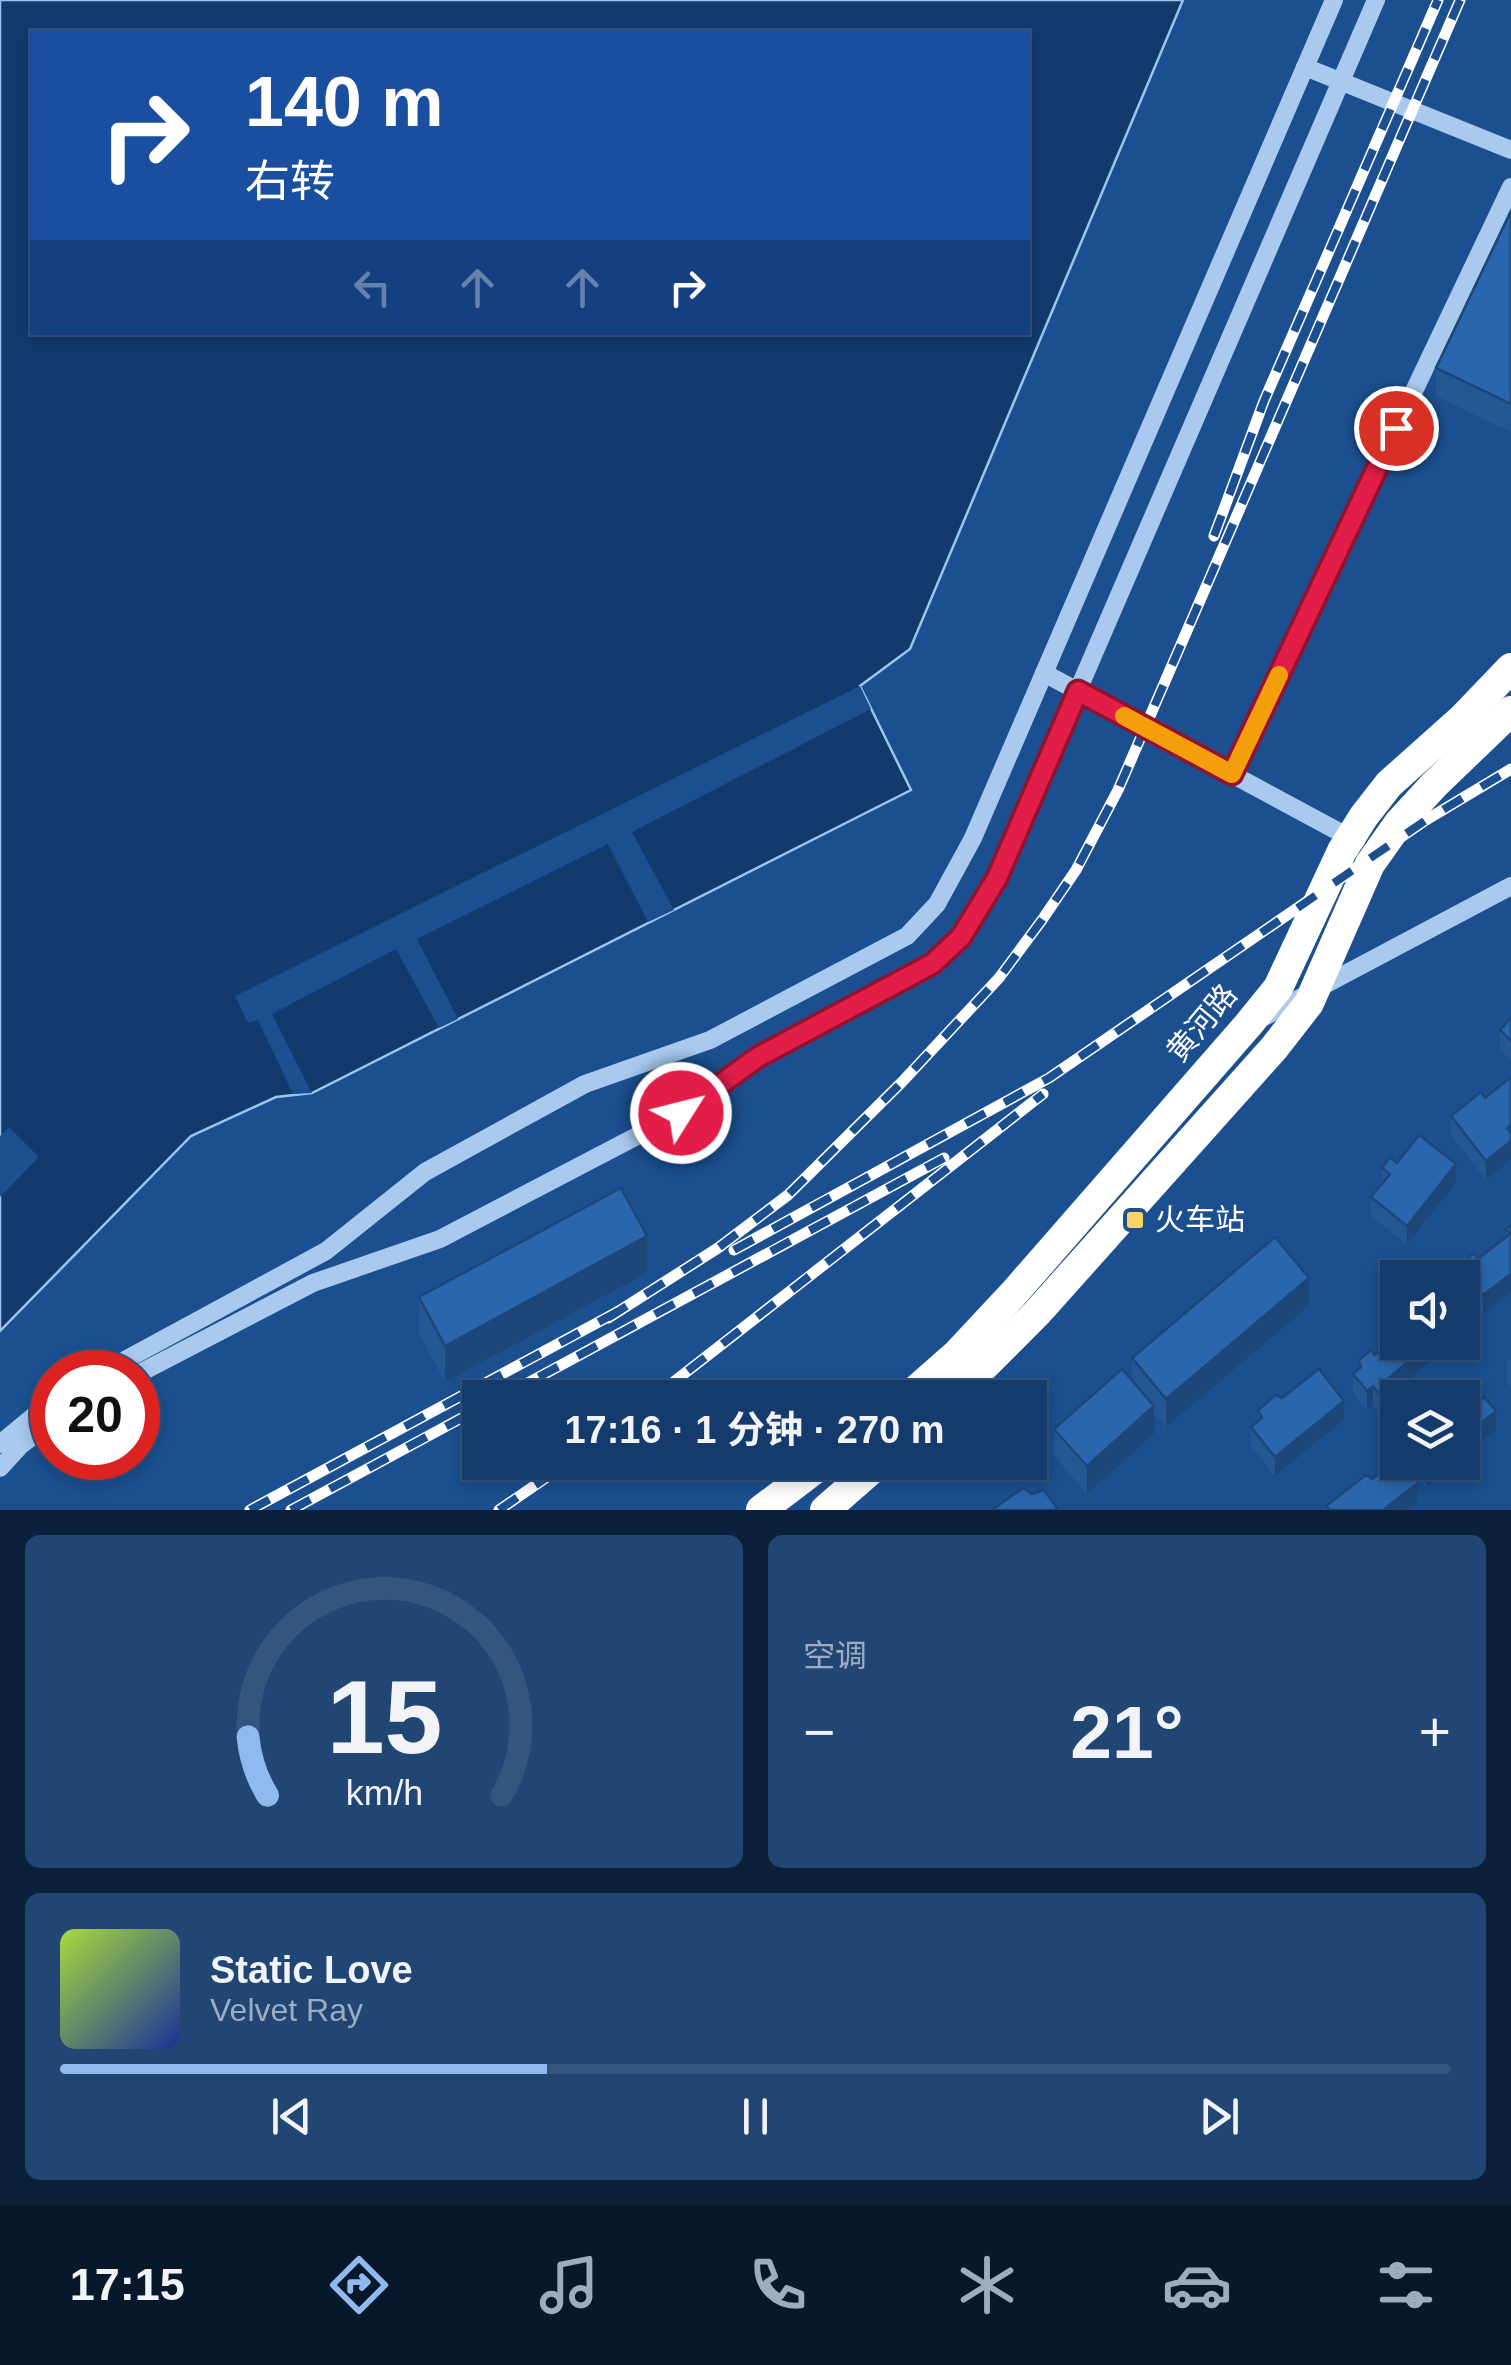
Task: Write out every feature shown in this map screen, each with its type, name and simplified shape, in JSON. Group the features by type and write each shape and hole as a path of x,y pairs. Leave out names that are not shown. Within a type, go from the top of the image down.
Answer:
{"highway":[{"name":"黄河路","path":"928,1380 958,1354 1014,1293 1248,1025 1278,988 1350,838 1390,784 1511,668"},
{"path":"970,1380 1036,1313 1274,1048 1315,990 1350,906 1399,823 1511,711"},
{"path":"761,1510 800,1480"},
{"path":"825,1510 859,1480"}],"street":[{"path":"144,1350 326,1251 425,1172 569,1093 710,1040 907,936 937,904 956,871 1044,673 1334,0"},
{"path":"160,1363 313,1283 440,1239 681,1113 758,1057 932,964 961,937 997,878 1376,0"},
{"path":"1305,68 1511,150"},
{"path":"1232,774 1511,186"},
{"path":"1044,673 1378,853"},
{"path":"1248,1025 1511,886"},
{"path":"0,1444 30,1419"},
{"path":"0,1468 30,1439"}],"water":[{"path":"0,0 1183,0 910,649 860,686 911,790 312,1093 276,1097 191,1136 0,1331"}],"pier":[{"path":"860,686 871,709 632,832 674,910 648,922 608,844 417,939 458,1019 439,1028 396,949 272,1014 312,1093 293,1094 258,1020 248,1023 235,996"},
{"path":"9,1127 39,1157 0,1197 0,1136"}],"building":[{"path":"1511,211 1511,404 1436,368"},
{"path":"1511,1018 1511,1041 1500,1030"},
{"path":"1511,1077 1511,1125 1507,1128 1511,1141 1486,1161 1451,1116 1481,1092 1485,1098"},
{"path":"1419,1135 1456,1164 1407,1226 1371,1197 1390,1174 1382,1168 1390,1157 1397,1163"},
{"path":"621,1188 647,1236 445,1346 419,1297"},
{"path":"1511,1225 1511,1274 1483,1295 1480,1260 1465,1260 1474,1253 1478,1259 1510,1234 1506,1229"},
{"path":"1275,1237 1309,1278 1166,1399 1132,1358"},
{"path":"1371,1350 1375,1355 1380,1351 1380,1360 1410,1360 1390,1380 1380,1380 1380,1396 1373,1386 1367,1391 1353,1374 1361,1367 1359,1360"},
{"path":"1122,1369 1154,1406 1087,1466 1054,1429"},
{"path":"1319,1369 1344,1401 1275,1457 1251,1427 1262,1418 1258,1410 1276,1395 1282,1398"},
{"path":"1484,1397 1496,1411 1480,1424 1480,1400"},
{"path":"1380,1473 1380,1480 1418,1483 1383,1510 1330,1510 1326,1506 1366,1475 1372,1479"},
{"path":"1023,1488 1032,1494 1044,1490 1057,1508 992,1510"}],"railway":[{"path":"1214,536 1264,401 1438,0"},
{"path":"608,1318 718,1248 788,1195 999,978 1076,870 1118,790 1460,0"},
{"path":"734,1250 1049,1078 1426,820 1511,769"},
{"path":"676,1380 1043,1094"},
{"path":"533,1380 944,1158"},
{"path":"250,1510 619,1311"},
{"path":"291,1510 462,1418"},
{"path":"499,1510 543,1480"}],"slow traffic":[{"path":"1124,716 1232,774 1279,675"}],"place":[{"name":"火车站","path":"1135,1220"}],"route":[{"path":"681,1113 758,1057 904,982 932,964 961,937 997,878 1078,691 1232,774 1396,428"}]}
